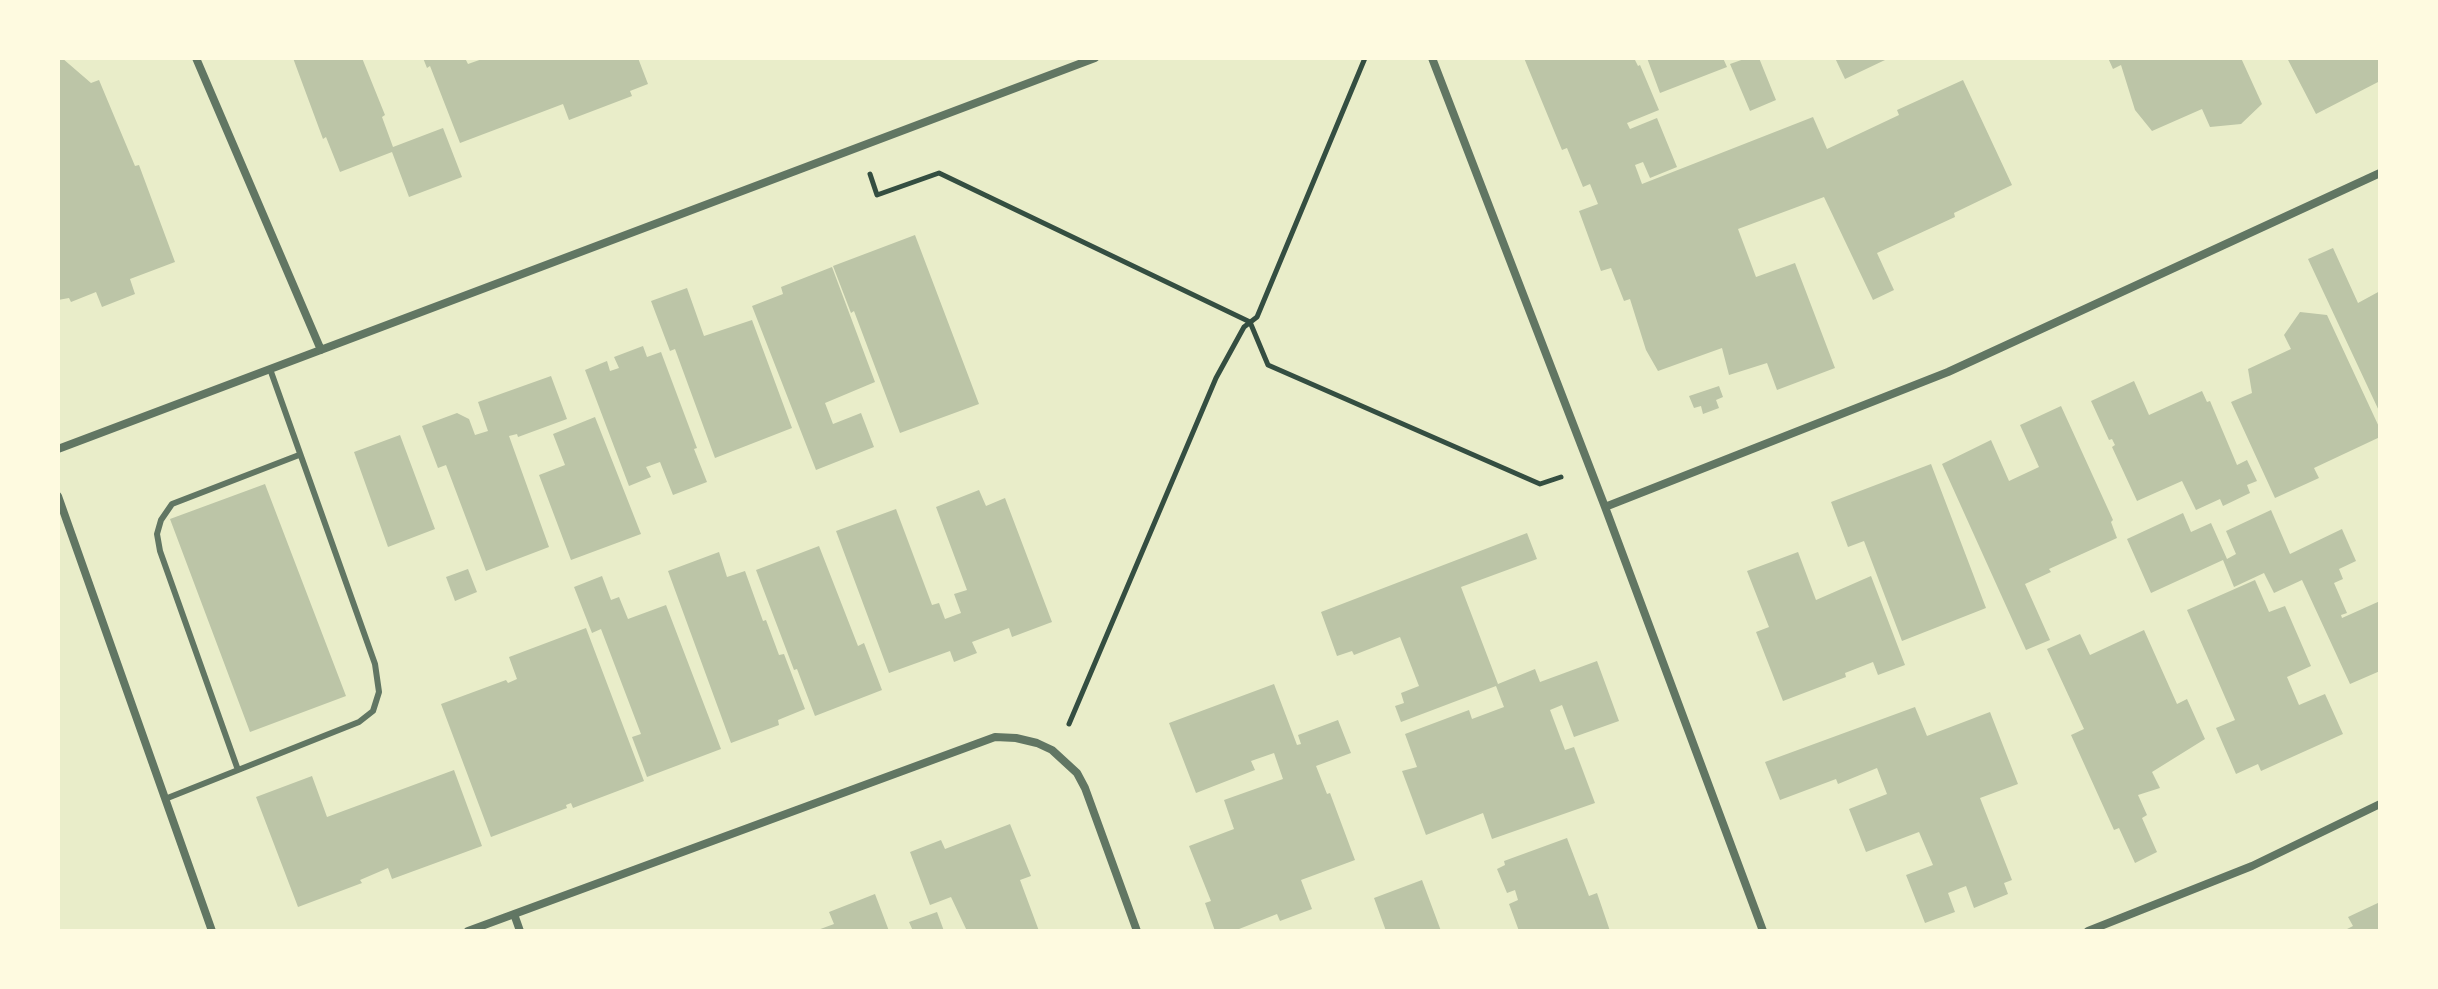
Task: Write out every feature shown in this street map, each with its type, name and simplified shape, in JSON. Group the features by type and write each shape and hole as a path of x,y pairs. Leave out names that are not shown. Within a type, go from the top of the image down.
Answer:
{"street":[{"path":"196,58 321,350"},
{"path":"58,449 1095,58"},
{"path":"1432,58 1605,507 1763,931"},
{"path":"1605,507 1948,372 2380,173"},
{"path":"58,496 212,931"},
{"path":"468,931 995,737 1016,738 1052,750 1077,773 1137,931"},
{"path":"2088,931 2252,866 2380,804"},
{"path":"514,914 520,931"}],"lane":[{"path":"165,799 359,722 373,711 379,692 375,664 270,369"},
{"path":"238,770 160,551 157,534 161,520 172,504 299,455"}],"path":[{"path":"1052,750 1068,726 1216,378 1244,327 1257,317 1365,58"},
{"path":"860,147 877,195 939,173 1250,322 1268,365 1540,484 1588,467"}],"building":[{"path":"58,58 62,58 91,83 99,80 135,166 139,165 175,262 130,279 135,294 102,307 96,292 71,302 69,298 58,300"},
{"path":"293,58 362,58 385,115 382,117 393,147 443,128 462,177 409,197 392,152 340,172 326,137 323,139"},
{"path":"423,58 465,58 468,64 485,58 638,58 648,84 630,91 632,96 569,120 563,104 460,143 430,66 427,68"},
{"path":"1524,58 1634,58 1659,110 1627,123 1630,129 1657,118 1677,167 1650,178 1643,162 1635,165 1642,184 1813,117 1827,149 1899,115 1897,110 1963,80 2012,185 1954,213 1955,217 1877,253 1894,290 1873,300 1824,197 1738,229 1756,277 1795,263 1835,368 1777,390 1767,363 1729,375 1722,348 1658,371 1646,350 1630,299 1624,301 1611,268 1601,271 1579,211 1598,204 1590,184 1583,187 1567,148 1562,150"},
{"path":"1647,58 1723,58 1727,67 1660,93"},
{"path":"1747,58 1759,58 1776,100 1750,111 1730,64"},
{"path":"1835,58 1884,58 1885,60 1845,79"},
{"path":"2108,58 2241,58 2262,104 2241,124 2210,127 2202,109 2152,131 2135,110 2121,65 2113,69"},
{"path":"2287,58 2380,58 2380,81 2316,114"},
{"path":"915,235 979,404 900,433 854,311 851,313 833,266"},
{"path":"2333,248 2358,303 2380,291 2380,413 2308,259"},
{"path":"832,267 875,382 825,403 833,424 861,413 874,447 816,470 752,306 783,294 781,287"},
{"path":"687,288 704,336 752,320 792,428 715,458 675,349 670,351 651,301"},
{"path":"2300,312 2327,315 2380,429 2380,437 2314,468 2319,478 2275,498 2231,402 2252,393 2248,369 2291,349 2284,335"},
{"path":"643,346 647,357 661,352 707,482 673,495 660,462 646,467 651,477 629,486 585,370 607,361 610,371 619,368 614,357"},
{"path":"551,376 567,419 518,437 517,434 509,436 549,547 486,571 446,465 438,468 422,426 457,413 469,419 475,435 488,431 478,402"},
{"path":"2134,381 2149,415 2202,391 2207,402 2210,401 2237,465 2247,460 2257,481 2247,485 2250,493 2223,506 2220,499 2196,510 2182,481 2137,501 2112,447 2115,445 2112,439 2109,440 2091,401"},
{"path":"1719,386 1723,397 1716,400 1719,408 1703,414 1701,406 1694,408 1689,396"},
{"path":"2061,406 2113,520 2117,538 2049,569 2051,572 2025,584 2050,640 2026,650 1942,464 1991,440 2009,481 2039,467 2020,425"},
{"path":"595,417 641,534 571,560 539,475 565,465 553,434"},
{"path":"400,435 435,529 388,547 354,452"},
{"path":"1931,464 1986,608 1902,641 1864,541 1848,547 1831,502"},
{"path":"265,484 346,696 250,732 170,519"},
{"path":"979,490 986,506 1005,498 1052,622 1012,637 1009,628 972,642 977,653 954,662 950,651 889,673 836,531 896,509 932,605 939,603 945,619 961,613 954,594 967,590 936,507"},
{"path":"2271,510 2290,554 2342,529 2356,561 2339,569 2343,579 2334,583 2347,613 2341,615 2342,618 2380,601 2380,671 2350,684 2302,580 2274,593 2264,573 2234,587 2223,560 2151,593 2127,539 2183,513 2191,532 2211,523 2227,559 2236,554 2226,531"},
{"path":"1527,533 1537,559 1461,587 1498,684 1535,669 1540,682 1597,661 1619,721 1574,737 1562,705 1550,710 1565,750 1574,747 1595,803 1492,839 1483,813 1426,835 1402,771 1417,767 1405,734 1469,710 1472,719 1504,707 1496,686 1401,722 1395,706 1404,703 1401,693 1419,686 1400,637 1354,655 1352,651 1337,656 1321,612"},
{"path":"819,546 858,646 864,643 882,690 815,716 756,570"},
{"path":"719,552 727,577 745,571 763,621 766,620 779,655 784,654 805,709 778,720 779,725 731,743 668,571"},
{"path":"1798,552 1816,600 1871,576 1905,665 1878,675 1873,662 1845,673 1846,677 1783,701 1756,632 1769,627 1747,571"},
{"path":"468,569 477,592 455,601 446,577"},
{"path":"602,576 611,600 619,597 628,619 666,605 721,749 647,777 632,737 641,734 601,629 592,633 574,587"},
{"path":"2255,580 2269,612 2285,606 2311,666 2287,677 2299,705 2325,694 2343,734 2261,771 2258,764 2236,774 2216,728 2235,720 2187,610"},
{"path":"586,628 644,781 573,808 571,803 566,805 567,808 491,837 441,704 506,680 508,683 517,679 509,657"},
{"path":"2144,630 2177,704 2187,699 2205,739 2152,772 2160,788 2138,795 2147,815 2142,818 2157,852 2135,863 2119,828 2114,830 2071,735 2084,729 2047,649 2080,634 2090,655"},
{"path":"1274,684 1297,745 1301,744 1298,735 1338,720 1351,753 1316,766 1327,794 1330,793 1355,860 1301,880 1312,909 1280,921 1277,914 1234,931 1215,931 1205,903 1211,901 1189,846 1234,829 1224,800 1283,779 1274,753 1251,761 1255,770 1196,793 1169,723"},
{"path":"1915,707 1927,736 1990,712 2018,784 1980,798 2012,880 2004,883 2008,894 1974,908 1966,886 1948,893 1955,912 1925,923 1906,875 1933,865 1919,832 1866,852 1849,809 1887,794 1877,768 1838,784 1836,779 1780,800 1765,762"},
{"path":"454,770 482,846 392,879 388,868 360,880 362,883 298,907 256,797 312,776 327,817"},
{"path":"1010,824 1031,876 1020,880 1039,931 967,931 951,897 930,905 910,852 941,840 945,849"},
{"path":"1567,838 1589,896 1597,893 1610,931 1519,931 1509,904 1518,900 1515,890 1507,893 1497,869 1505,865 1504,861"},
{"path":"1422,880 1441,931 1386,931 1374,898"},
{"path":"875,894 889,931 815,931 834,924 829,912"},
{"path":"2380,902 2380,931 2348,931 2353,926 2348,917"},
{"path":"937,912 944,931 913,931 909,922"}]}
